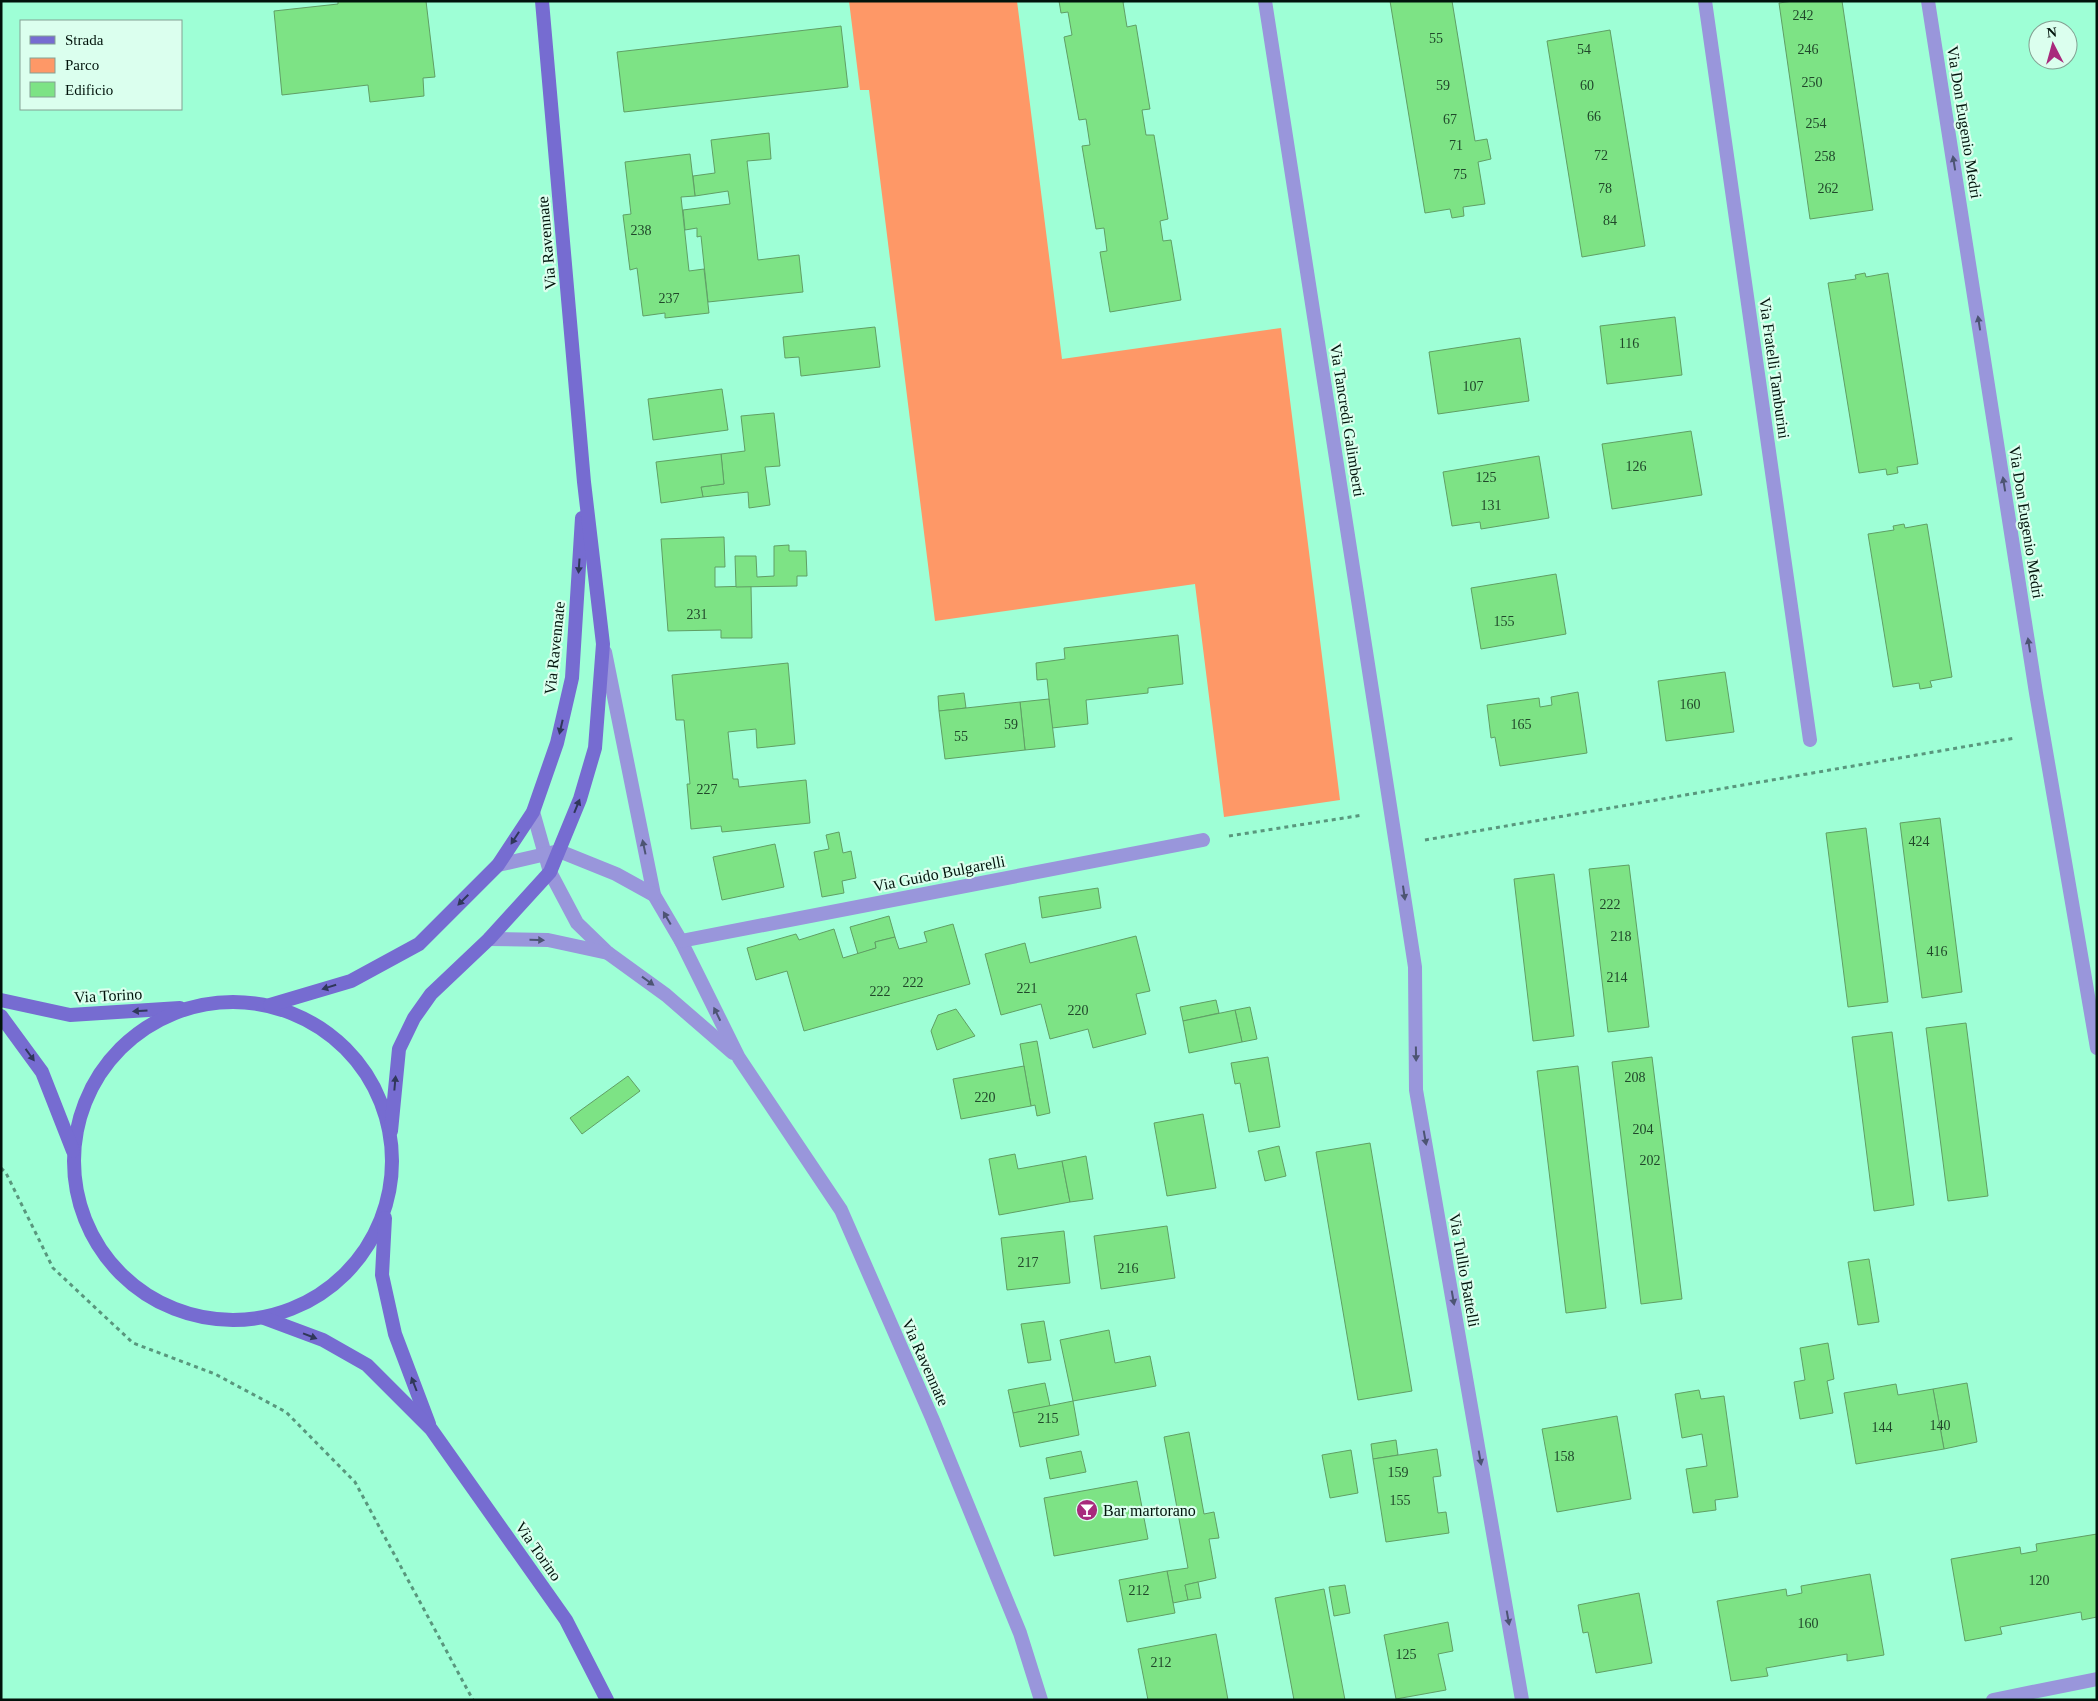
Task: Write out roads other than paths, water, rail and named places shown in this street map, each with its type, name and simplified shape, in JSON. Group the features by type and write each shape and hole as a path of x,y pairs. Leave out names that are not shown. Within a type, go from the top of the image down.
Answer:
{"main road":[{"name":"Via Ravennate","path":"391,1132 399,1049 414,1018 431,994 489,939 550,872 580,799 595,748 603,644 584,482 542,1"},
{"name":"Via Ravennate","path":"270,1005 351,980 419,944 498,865 533,812 557,743 572,678 584,482"},
{"name":"Via Torino","path":"1,1000 70,1016 188,1007"},
{"path":"229,1001 270,1005 313,1022 350,1050 377,1088 391,1132 394,1173 385,1214 358,1262 316,1298 264,1318 222,1321 181,1313 144,1294 112,1267 89,1232 76,1193 73,1151 84,1103 108,1061 144,1028 188,1007 229,1001"},
{"path":"1,1016 42,1072 73,1151"},
{"name":"Via Torino","path":"385,1214 382,1275 395,1334 432,1430"},
{"name":"Via Torino","path":"264,1318 323,1340 366,1366 432,1430 566,1620 607,1700"}],"street":[{"name":"Via Tancredi Galimberti","path":"1265,1 1397,844"},
{"name":"Via Fratelli Tamburini","path":"1705,1 1810,740"},
{"name":"Via Don Eugenio Medri","path":"1928,1 2036,693 2097,1048"},
{"name":"Via Ravennate","path":"603,644 654,895 681,941 739,1058 840,1210 932,1418 1020,1633 1041,1700"},
{"name":"Via Ravennate","path":"533,812 550,872 577,923 608,953 666,995 739,1058"},
{"name":"Via Guido Bulgarelli","path":"681,941 1203,840"},
{"name":"Via Tullio Battelli","path":"1397,844 1415,966 1416,1090 1522,1700"},
{"path":"498,865 559,852 616,874 654,895"},
{"name":"Via Ravennate","path":"489,939 548,940 608,953"},
{"path":"1993,1700 2097,1679"}],"place":[{"name":"Bar martorano","path":"1087,1510"}]}
